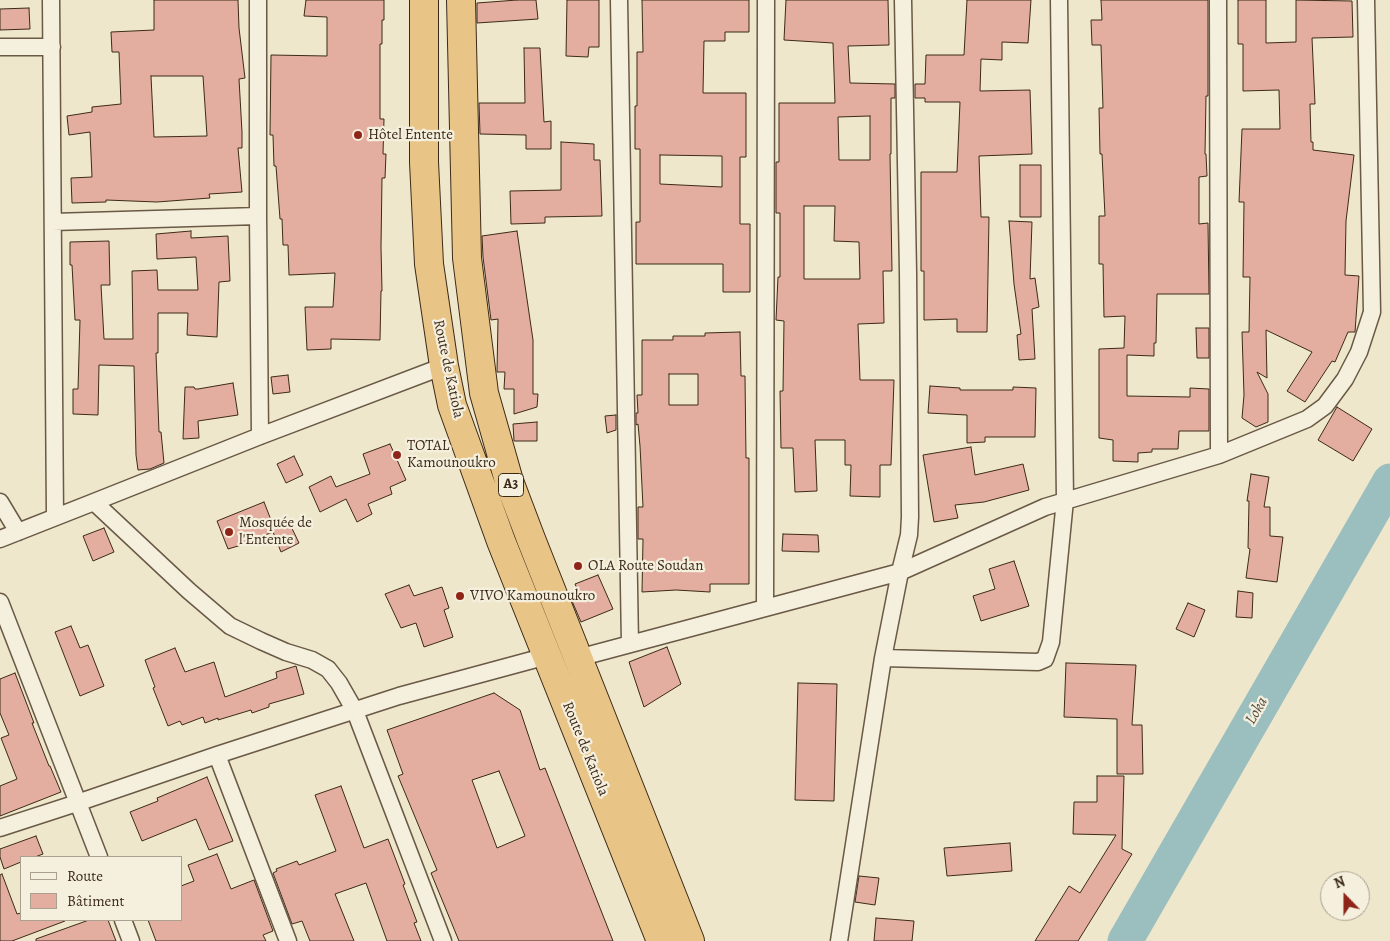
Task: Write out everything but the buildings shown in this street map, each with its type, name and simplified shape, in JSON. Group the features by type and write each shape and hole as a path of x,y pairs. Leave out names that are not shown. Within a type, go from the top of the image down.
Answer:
{"highway":[{"name":"Route de Katiola","path":"424,0 424,162 429,264 444,366 452,405 510,565 662,941"},
{"name":"Route de Katiola","path":"461,0 467,258 484,393 530,540 690,941"}],"street":[{"path":"52,0 55,517"},
{"path":"258,0 260,436"},
{"path":"618,0 630,644"},
{"path":"764,608 766,0"},
{"path":"840,941 883,658 909,535 908,272 903,0"},
{"path":"883,658 1038,662 1045,659 1051,642 1065,500 1059,0"},
{"path":"1218,0 1219,455"},
{"path":"578,658 900,572 1026,515 1065,500 1219,455 1307,418 1325,406 1345,379 1359,352 1372,312 1366,0"},
{"path":"0,48 52,47"},
{"path":"53,222 258,216"},
{"path":"0,539 260,436 444,366"},
{"path":"0,502 18,532"},
{"path":"94,502 188,592 230,626 286,652 312,660 328,669 339,683 355,711 443,941"},
{"path":"0,602 99,856"},
{"path":"0,828 398,696 547,656"},
{"path":"217,755 288,941"},
{"path":"123,921 131,941"}],"waterway":[{"name":"Loka","path":"1125,941 1390,481"}],"place":[{"name":"Hôtel Entente","path":"358,135"},
{"name":"TOTAL Kamounoukro","path":"397,455"},
{"name":"Mosquée de l'Entente","path":"229,532"},
{"name":"OLA Route Soudan","path":"578,566"},
{"name":"VIVO Kamounoukro","path":"460,596"}]}
